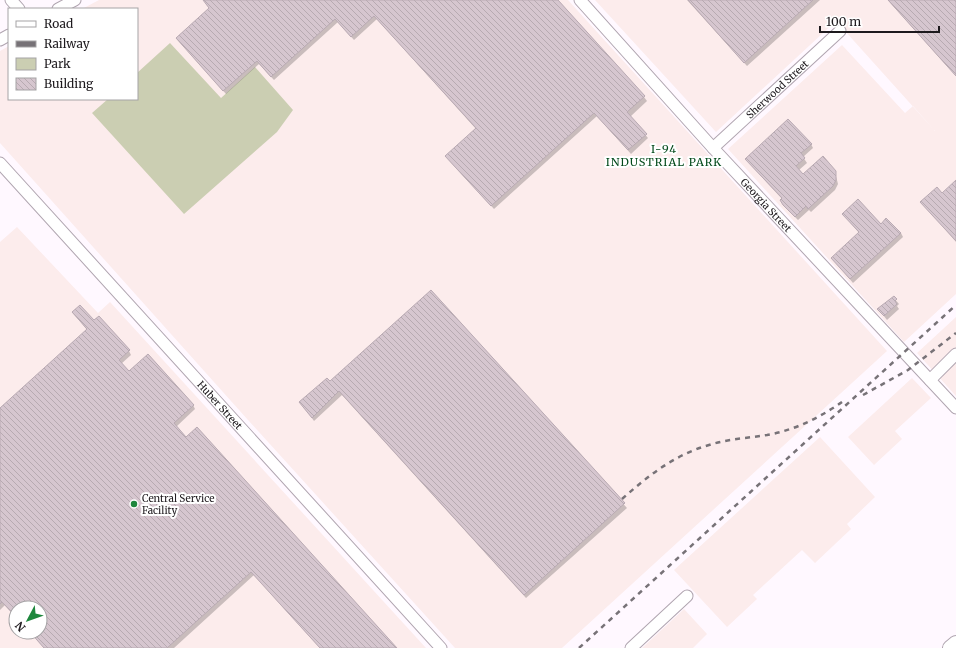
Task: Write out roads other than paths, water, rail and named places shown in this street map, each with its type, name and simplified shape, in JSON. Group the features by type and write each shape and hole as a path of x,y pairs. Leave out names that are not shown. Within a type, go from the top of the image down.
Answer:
{"main road":[{"path":"950,648 956,643"}],"street":[{"path":"11,0 18,8"},
{"path":"60,8 75,0"},
{"name":"Georgia Street","path":"580,0 713,148 956,408"},
{"name":"Sherwood Street","path":"713,148 840,31"},
{"name":"Huber Street","path":"0,162 441,648"},
{"path":"930,380 956,354"},
{"path":"631,648 687,596"}],"railway":[{"path":"579,648 956,305"},
{"path":"863,395 908,370 956,333"},
{"path":"622,499 652,474 684,454 716,443 767,435 797,427 816,418 842,402"}],"place":[{"name":"Central Service Facility","path":"134,504"}],"district":[{"name":"I-94 INDUSTRIAL PARK","path":"664,155"}]}
